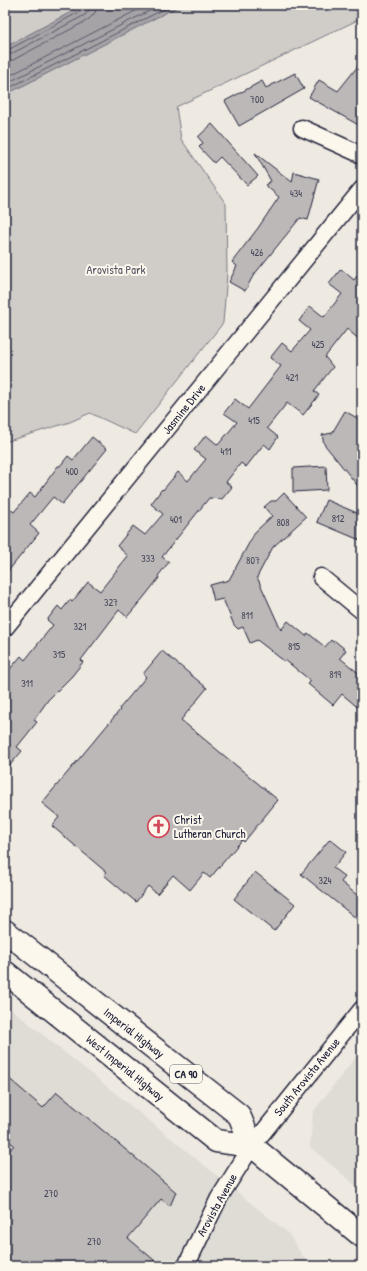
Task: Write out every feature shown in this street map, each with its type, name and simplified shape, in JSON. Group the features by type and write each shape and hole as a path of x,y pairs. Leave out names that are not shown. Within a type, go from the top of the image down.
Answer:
{"main road":[{"path":"5,964 13,938"},
{"name":"Imperial Highway","path":"13,938 239,1115 252,1146 362,1236"},
{"name":"West Imperial Highway","path":"5,972 216,1141 252,1146"}],"street":[{"path":"302,128 362,155"},
{"name":"Jasmine Drive","path":"5,628 362,189"},
{"path":"320,577 362,611"},
{"name":"South Arovista Avenue","path":"252,1146 362,1009"},
{"name":"Arovista Avenue","path":"186,1266 219,1198 252,1146"}],"shaded area":[{"path":"5,1004 288,1233 303,1257 314,1266 5,1266"},
{"path":"362,1049 362,1191 310,1147 313,1112"}],"green space":[{"name":"Arovista Park","path":"5,5 362,5 362,18 176,107 181,139 226,204 227,274 223,323 135,434 90,413 70,422 5,442"}],"water":[{"path":"84,5 181,5 5,95 5,47"}],"building":[{"path":"362,61 362,127 309,97 319,80 338,91"},
{"path":"295,73 304,89 239,126 225,101 262,81 266,88"},
{"path":"212,124 258,176 247,185 220,157 214,163 199,147 203,143 198,137"},
{"path":"255,153 292,182 294,172 319,179 308,220 300,218 253,276 245,291 229,282 237,266 232,262 279,197 265,185 271,181"},
{"path":"341,269 354,280 362,269 362,342 347,329 325,357 333,367 314,391 319,395 303,415 287,403 267,428 278,437 270,449 264,444 246,467 241,463 226,482 232,487 222,499 209,498 162,557 169,562 144,597 127,617 119,610 81,660 83,662 72,676 48,700 34,720 37,722 17,747 22,751 5,771 5,675 21,656 25,660 53,625 47,620 58,606 62,610 70,600 72,602 88,582 100,591 128,556 117,546 133,526 145,535 163,514 151,504 162,489 163,490 178,472 188,481 206,459 194,450 206,435 218,445 237,422 224,413 235,399 248,409 281,366 270,358 282,343 292,351 310,330 299,321 310,306 324,317 342,294 329,284"},
{"path":"345,411 362,421 362,491 324,444 322,435 332,433"},
{"path":"92,437 107,449 62,504 53,497 30,525 39,533 5,575 5,505 14,512 30,493 35,497 58,466 60,466 68,456 73,460"},
{"path":"326,466 327,490 293,492 293,468"},
{"path":"284,493 306,517 273,547 257,577 281,630 288,621 306,636 308,633 325,647 331,640 333,642 335,641 346,650 340,658 362,676 362,711 342,694 333,705 308,684 311,681 285,660 284,661 257,640 250,643 243,627 238,629 234,625 223,599 214,601 210,585 229,580 255,532 272,516 264,507 271,501 276,501"},
{"path":"326,500 362,515 362,541 317,522"},
{"path":"162,651 207,688 181,720 278,800 244,842 242,840 210,878 204,873 190,890 173,875 157,894 148,886 136,902 104,875 106,872 52,826 59,817 42,803 120,710 119,709 146,677 143,674"},
{"path":"330,839 346,852 333,868 345,877 341,882 362,899 362,923 301,874"},
{"path":"255,872 295,904 274,931 234,899"},
{"path":"5,1075 43,1108 57,1092 176,1192 170,1206 161,1199 128,1238 161,1266 5,1266 5,1156 14,1145 5,1138"}],"place":[{"name":"Christ Lutheran Church","path":"158,827"}]}
